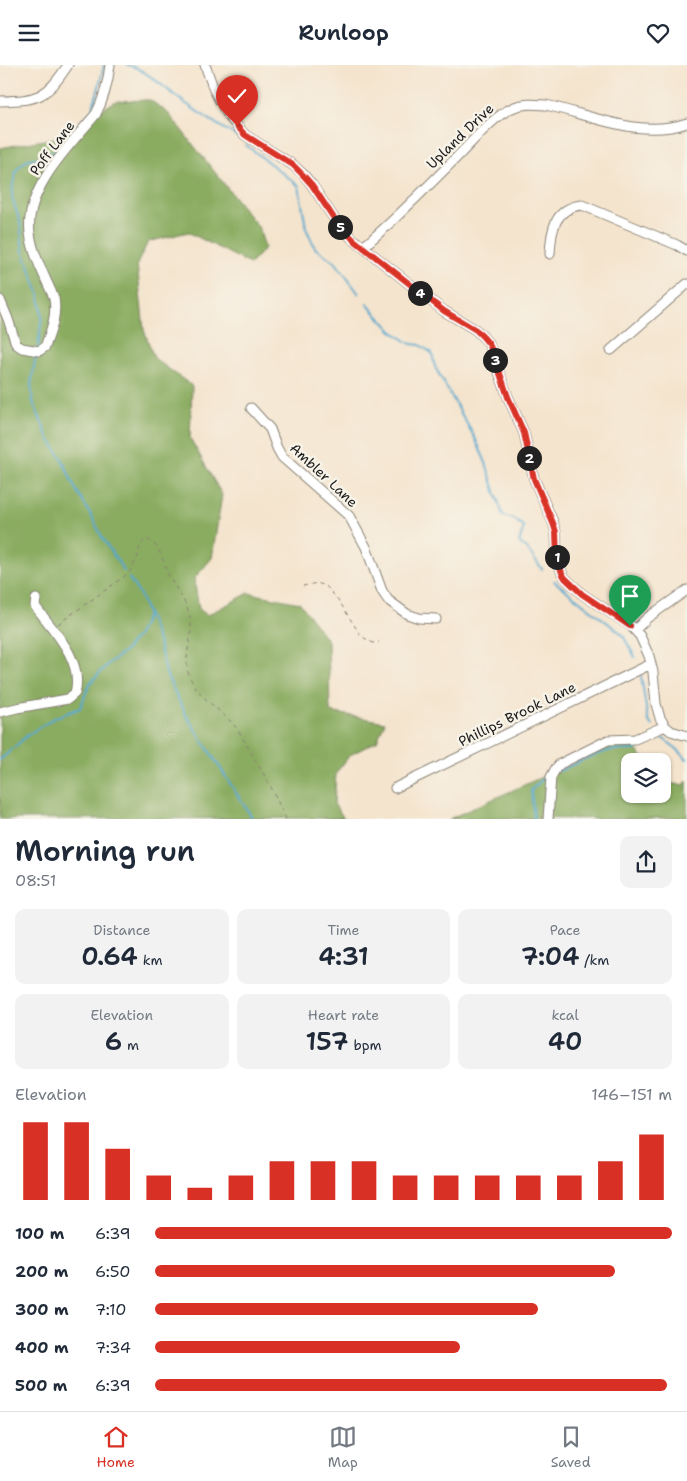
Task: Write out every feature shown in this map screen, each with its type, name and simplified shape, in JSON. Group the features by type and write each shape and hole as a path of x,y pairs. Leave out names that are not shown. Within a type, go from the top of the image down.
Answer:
{"street":[{"path":"0,101 29,100 41,95 51,89 68,65"},
{"name":"Poff Lane","path":"0,300 16,344 22,348 40,351 45,347 54,323 55,307 51,290 32,246 30,233 31,213 34,201 49,172 96,114 101,105 110,65"},
{"path":"205,65 214,90 229,117 245,135 293,165 312,185 344,231 444,311 476,330 489,344 508,397 524,433 534,479 556,532 557,558 562,573 582,594 635,630 642,639 651,663 657,712 665,726 671,731 687,736"},
{"name":"Upland Drive","path":"363,247 393,221 480,134 502,114 514,107 531,104 546,105 638,128 666,128 687,123"},
{"path":"550,254 551,238 555,223 564,212 575,206 582,205 687,251"},
{"path":"611,350 687,284"},
{"name":"Ambler Lane","path":"251,408 270,429 276,448 282,457 349,517 366,547 382,591 388,601 407,614 419,618 436,619"},
{"path":"635,630 647,618 687,590"},
{"path":"0,712 68,699 75,693 76,675 72,660 65,645 35,606 36,599"},
{"name":"Phillips Brook Lane","path":"395,788 651,663"},
{"path":"548,819 551,777 560,764 608,741 635,739 665,726"}],"path":[{"path":"52,629 129,573 137,559 142,541 146,539 152,542 163,558 168,575 184,599 189,612 191,633 187,665 193,682 212,704 232,721 270,785 286,819"},
{"path":"304,586 317,583 326,586 339,601 361,636 373,643 379,642"}],"green space":[{"path":"150,100 168,113 259,228 265,248 250,264 188,232 148,242 137,264 144,330 154,358 192,386 190,438 222,495 212,558 194,579 199,609 207,615 249,593 300,603 328,641 330,712 385,722 377,741 350,755 336,773 334,804 344,818 0,819 0,148 55,138 116,101"},
{"path":"615,744 633,746 639,753 621,753 621,803 671,803 671,784 684,785 687,781 687,818 449,819"}],"waterway":[{"path":"38,348 42,316 39,293 23,251 20,221 12,198 13,184 17,169 28,159 44,157 61,147 92,110 104,65"},
{"path":"127,65 150,76 181,100 236,136"},
{"path":"246,145 299,186 306,228 315,248 336,263 359,294"},
{"path":"367,304 392,331 411,344 420,345 432,353 435,367 476,440 486,463 503,516 514,519 524,527 519,542 527,549 542,569"},
{"path":"36,355 31,384 33,402 48,437 62,459 75,488 103,539 124,571"},
{"path":"129,578 140,595 158,641 167,676 186,715 253,819"},
{"path":"554,581 622,634 635,657"},
{"path":"0,760 29,734 54,718 80,708 90,683 108,664 124,652 138,635 148,613"},
{"path":"641,676 648,720 652,726"},
{"path":"658,735 687,759"},
{"path":"559,771 589,757 611,750 634,750 659,736"},
{"path":"534,819 531,790 545,777"}],"route":[{"path":"237,126 245,135 293,165 312,185 337,223 354,240 444,311 476,330 489,344 508,397 524,433 534,479 556,532 557,558 562,573 582,594 630,626"}]}
